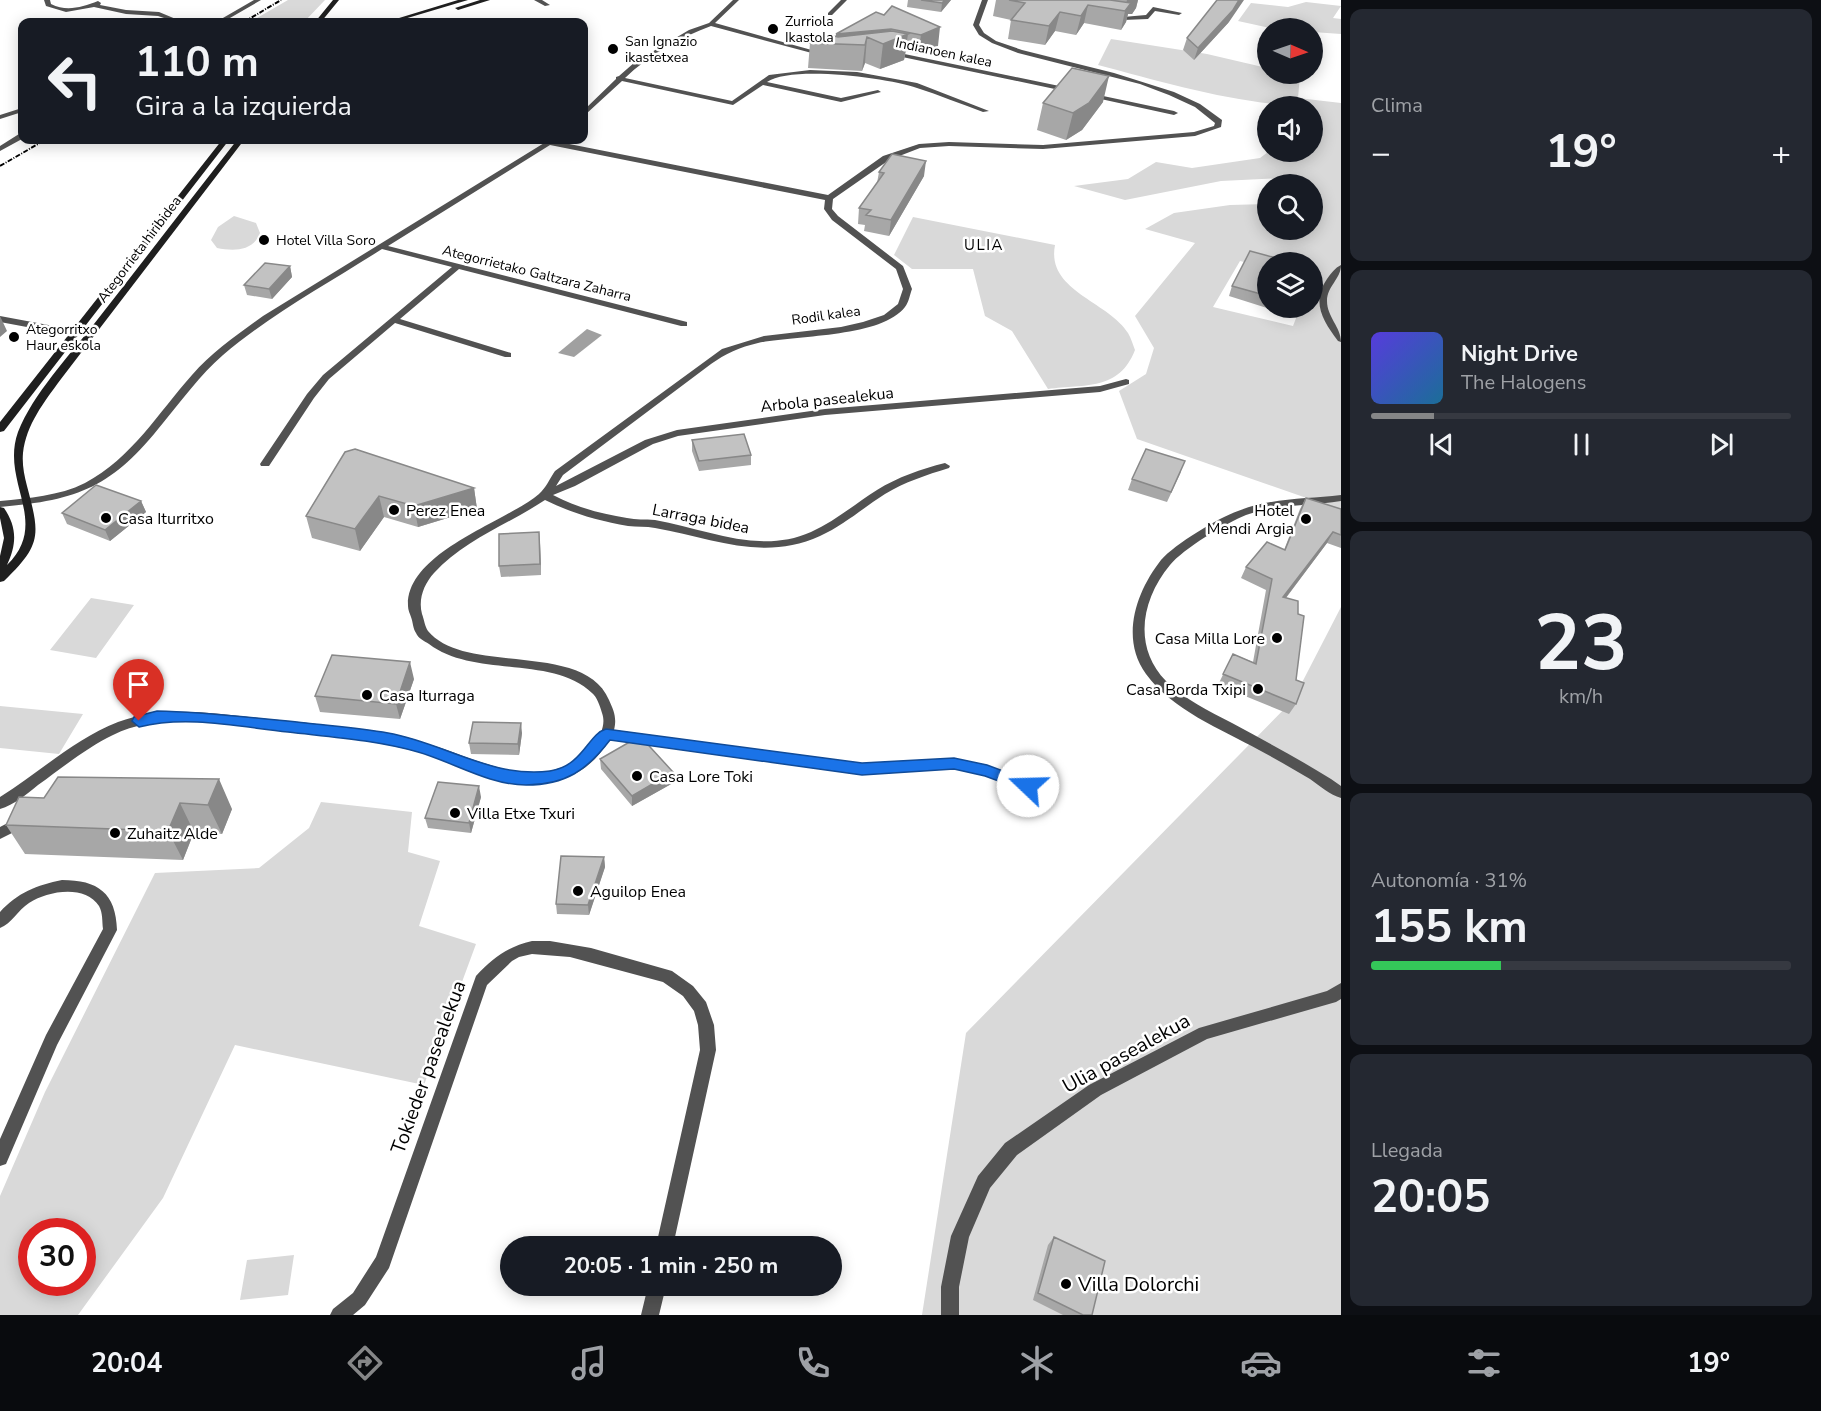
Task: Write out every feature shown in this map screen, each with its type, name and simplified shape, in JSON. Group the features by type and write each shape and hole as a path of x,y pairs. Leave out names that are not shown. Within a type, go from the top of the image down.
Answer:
{"main road":[{"path":"321,18 336,0"},
{"path":"332,18 346,0"},
{"path":"403,18 465,0"},
{"path":"425,18 487,0"},
{"name":"Ategorrieta hiribidea","path":"0,429 222,144"},
{"name":"Ategorrieta hiribidea","path":"0,578 18,561 30,539 32,528 22,502 13,467 15,451 38,404 237,144"},
{"path":"0,510 9,524 11,534 10,545 0,567"}],"street":[{"path":"47,0 48,5 58,9 93,5 126,12 159,14 170,18"},
{"path":"93,5 101,0"},
{"path":"226,18 258,0"},
{"path":"537,0 547,4"},
{"path":"588,109 618,78 650,55 691,31 711,24 736,0"},
{"path":"830,14 844,0"},
{"path":"1102,0 1104,1 1098,11 1104,15 1134,20 1148,17 1153,9 1179,13"},
{"path":"566,144 829,198 886,158 919,146 1083,144 1195,134 1217,127 1218,122 1212,115 1184,99 1126,79 994,42 981,34 976,25 984,1"},
{"path":"711,24 835,57"},
{"name":"Indianoen kalea","path":"882,52 1174,113"},
{"path":"618,78 733,104 771,76 785,73 857,74 917,85 985,111"},
{"path":"762,83 841,100 878,92"},
{"path":"0,117 18,111"},
{"path":"0,149 18,138"},
{"path":"0,504 68,493 88,486 115,468 146,440 197,375 228,346 296,299 546,144"},
{"name":"Rodil kalea","path":"606,734 610,723 609,707 599,693 585,681 567,673 541,667 451,652 424,639 416,624 414,604 420,585 428,574 451,553 486,529 544,495 559,473 723,352 762,339 856,328 873,323 897,309 905,297 906,288 900,268 836,218 828,208 829,198"},
{"name":"Ategorrietako Galtzara Zaharra","path":"383,247 684,324"},
{"path":"265,464 310,396 326,377 458,266"},
{"path":"1341,268 1329,280 1322,301 1324,316 1341,339"},
{"path":"0,319 75,333"},
{"path":"393,320 508,355"},
{"name":"Arbola pasealekua","path":"544,495 571,484 649,442 677,434 825,412 1100,389 1126,382"},
{"name":"Larraga bidea","path":"544,495 570,508 628,522 656,524 743,544 777,545 826,530 892,486 914,475 945,466"},
{"path":"1341,498 1277,503 1230,518 1167,561 1148,596 1138,622 1137,646 1145,667 1164,687 1192,706 1341,793"},
{"path":"0,804 113,731 157,717 203,717 389,738 444,754 493,773 525,779 553,776 572,770 586,759 606,734 862,769 954,764 987,771 1049,794"},
{"path":"0,833 32,816"},
{"path":"0,922 13,906 58,886 84,887 103,897 112,913 106,939 51,1040 0,1158"},
{"name":"Tokieder pasealekua","path":"339,1315 359,1299 383,1262 481,981 496,965 515,952 534,946 560,948 668,976 682,985 698,1002 707,1021 708,1050 667,1236"},
{"name":"Ulia pasealekua","path":"950,1315 950,1287 960,1236 984,1182 1011,1149 1095,1090 1204,1033 1331,997 1341,990"},
{"path":"650,1315 655,1296"}],"shaded area":[{"path":"288,0 325,0 308,18 257,18"},
{"path":"1306,2 1341,6 1333,18 1341,19 1341,34 1323,33 1323,18 1257,18 1257,25 1238,21 1251,3 1288,7"},
{"path":"1111,39 1207,54 1257,66 1257,84 1299,84 1298,96 1257,96 1257,102 1177,86 1098,65"},
{"path":"1323,101 1341,103 1341,510 1137,439 1119,391 1146,374 1154,348 1135,316 1195,243 1145,229 1174,213 1230,205 1257,204 1257,240 1323,240 1323,174 1257,174 1257,179 1221,181 1125,200 1074,186 1128,179 1156,162 1192,168 1257,158 1257,162 1323,162"},
{"path":"234,216 256,223 260,233 257,239 253,244 242,249 217,248 211,240 218,227"},
{"path":"913,217 1055,245 1055,261 1060,274 1069,285 1107,312 1128,333 1135,350 1128,363 1120,373 1099,383 1048,389 1012,331 985,316 973,269 912,269 894,255"},
{"path":"587,329 602,335 574,357 558,353"},
{"path":"91,598 134,605 96,658 50,650"},
{"path":"1341,607 1341,1315 922,1315 966,1033 1293,700"},
{"path":"0,706 83,714 59,754 0,748"},
{"path":"321,802 412,812 408,852 440,861 419,926 476,944 424,1085 235,1045 163,1198 96,1290 96,1218 18,1218 18,1296 92,1296 78,1315 0,1315 0,1196 45,1092 155,873 259,868 309,828"},
{"path":"294,1255 288,1295 240,1300 247,1260"}],"building":[{"path":"921,0 945,0 942,3"},
{"path":"1009,0 1110,0 1131,3 1125,11 1088,5 1081,16 1060,12 1049,26 1011,20 1025,3"},
{"path":"1217,0 1239,0 1233,10 1198,48 1187,38"},
{"path":"892,6 940,27 921,35 891,29 836,34 876,12 884,15"},
{"path":"892,31 908,34 883,44 867,37 865,45 810,43 826,34 838,37"},
{"path":"1072,68 1109,76 1089,103 1073,113 1043,103"},
{"path":"892,154 926,161 891,220 866,215 871,210 859,208 884,173 879,172"},
{"path":"1250,251 1257,253 1257,293 1232,286"},
{"path":"265,263 290,266 269,289 244,285"},
{"path":"744,434 751,455 699,461 692,440"},
{"path":"355,449 474,488 414,506 379,496 355,529 306,516 345,452"},
{"path":"1146,449 1185,461 1171,492 1132,479"},
{"path":"96,485 141,501 105,530 62,513"},
{"path":"1306,498 1341,509 1341,535 1333,532 1283,597 1298,601 1298,614 1304,616 1296,680 1304,683 1296,704 1223,674 1233,654 1256,664 1272,579 1246,567 1267,542 1285,550"},
{"path":"539,532 540,564 499,566 499,534"},
{"path":"332,655 410,662 396,704 315,696"},
{"path":"473,722 521,723 518,744 469,743"},
{"name":"Casa Lore Toki","path":"640,736 673,772 632,796 600,759"},
{"path":"58,777 219,779 208,805 180,803 168,831 6,825 19,797 44,798"},
{"name":"Villa Etxe Txuri","path":"438,782 479,786 469,823 425,818"},
{"name":"Aguilop Enea","path":"561,856 604,857 588,905 556,904"},
{"name":"Villa Dolorchi","path":"1054,1237 1105,1261 1092,1315 1083,1315 1038,1293"}],"railway":[{"path":"251,18 281,0"},
{"path":"0,166 38,144"}],"place":[{"name":"Zurriola Ikastola","path":"773,29"},
{"name":"San Ignazio ikastetxea","path":"613,49"},
{"name":"Hotel Villa Soro","path":"264,240"},
{"name":"Ategorritxo Haur eskola","path":"14,337"},
{"name":"Perez Enea","path":"394,510"},
{"name":"Casa Iturritxo","path":"106,518"},
{"name":"Hotel Mendi Argia","path":"1306,519"},
{"name":"Casa Milla Lore","path":"1277,638"},
{"name":"Casa Borda Txipi","path":"1258,689"},
{"name":"Casa Iturraga","path":"367,695"},
{"name":"Casa Lore Toki","path":"637,776"},
{"name":"Villa Etxe Txuri","path":"455,813"},
{"name":"Zuhaitz Alde","path":"115,833"},
{"name":"Aguilop Enea","path":"578,891"},
{"name":"Villa Dolorchi","path":"1066,1284"}],"district":[{"name":"ULIA","path":"984,245"}],"route":[{"path":"139,721 157,717 203,717 389,738 444,754 493,773 525,779 553,776 572,770 599,746 606,734 862,769 954,764 987,771 1028,786"}]}
